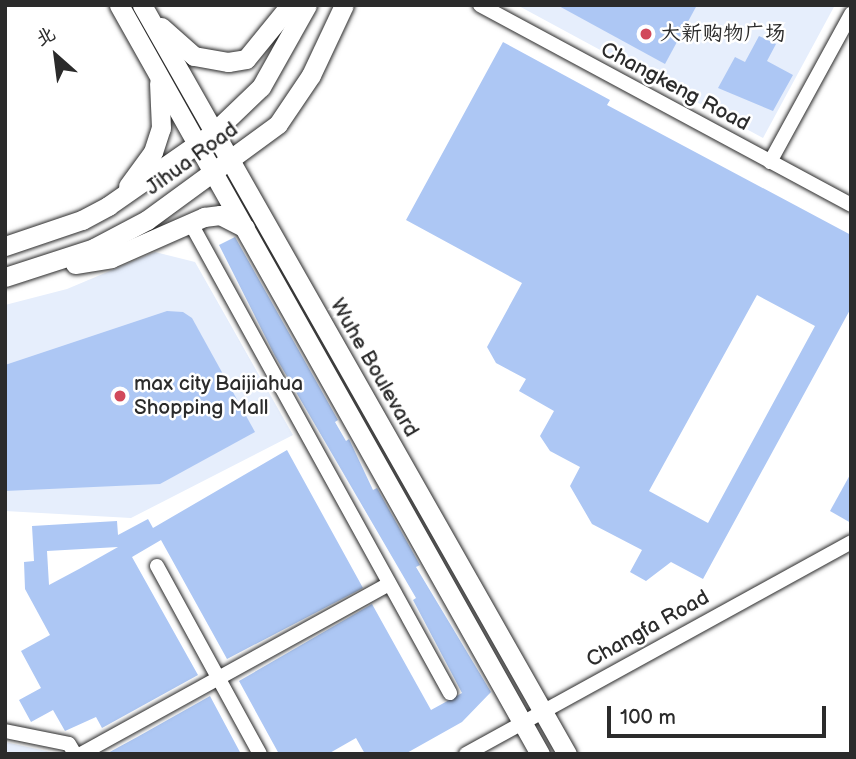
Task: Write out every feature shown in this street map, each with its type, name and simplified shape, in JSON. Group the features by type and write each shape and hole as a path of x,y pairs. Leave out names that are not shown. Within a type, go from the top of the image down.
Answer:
{"main road":[{"name":"Wuhe Boulevard","path":"119,5 152,62 206,138"},
{"path":"144,9 194,56 228,62 246,59 290,5"},
{"name":"Jihua Road","path":"5,246 82,220 108,206 206,138 261,88 307,5"},
{"name":"Jihua Road","path":"5,277 38,269 94,248 147,220 278,124 311,75 344,5"},
{"name":"Wuhe Boulevard","path":"144,9 206,138 567,754"},
{"path":"108,206 140,175 161,128 163,108 152,62"},
{"name":"Wuhe Boulevard","path":"222,166 246,229 540,754"},
{"path":"38,269 111,258 190,222 220,215 246,229"}],"street":[{"name":"Changkeng Road","path":"480,5 851,205"},
{"path":"770,162 851,14"},
{"path":"190,222 450,693"},
{"name":"Changfa Road","path":"466,754 851,542"},
{"path":"157,566 260,754"},
{"path":"81,754 389,584"},
{"path":"5,731 69,744 75,754"}],"shaded area":[{"path":"517,5 835,5 763,138"},
{"path":"155,252 195,262 293,435 131,518 5,511 5,305 67,289"},
{"path":"5,742 60,754 5,754"}],"building":[{"name":"大新购物广场","path":"557,5 697,5 665,64"},
{"path":"759,36 776,44 767,61 793,75 773,111 718,88 735,57 745,62"},
{"path":"503,42 610,100 607,105 851,235 851,308 703,579 671,562 646,581 630,572 642,550 592,524 570,486 580,467 550,451 540,436 554,411 519,391 526,379 496,363 487,347 522,283 406,220","holes":["757,295 815,326 708,523 649,491"]},
{"path":"235,237 338,420 335,422 346,441 349,439 373,490 377,488 420,565 416,567 491,692 462,722 405,754 365,754 356,738 328,754 279,754 239,681 372,604 431,710 462,693 413,600 416,598 275,356 219,245"},
{"name":"max city Baijiahua Shopping Mall","path":"167,311 183,312 192,318 255,432 160,484 5,491 5,365"},
{"path":"287,450 363,588 227,659 161,540 132,557 198,675 102,728 96,717 65,731 53,710 31,722 19,700 41,688 21,651 50,635 25,589 24,562 34,561 32,526 117,521 118,535 148,519 153,528","holes":["118,547 49,585 47,551"]},
{"path":"851,473 851,523 830,511"},
{"path":"210,696 241,754 106,754 139,736"}],"place":[{"name":"大新购物广场","path":"646,34"},
{"name":"max city Baijiahua Shopping Mall","path":"120,396"}]}
